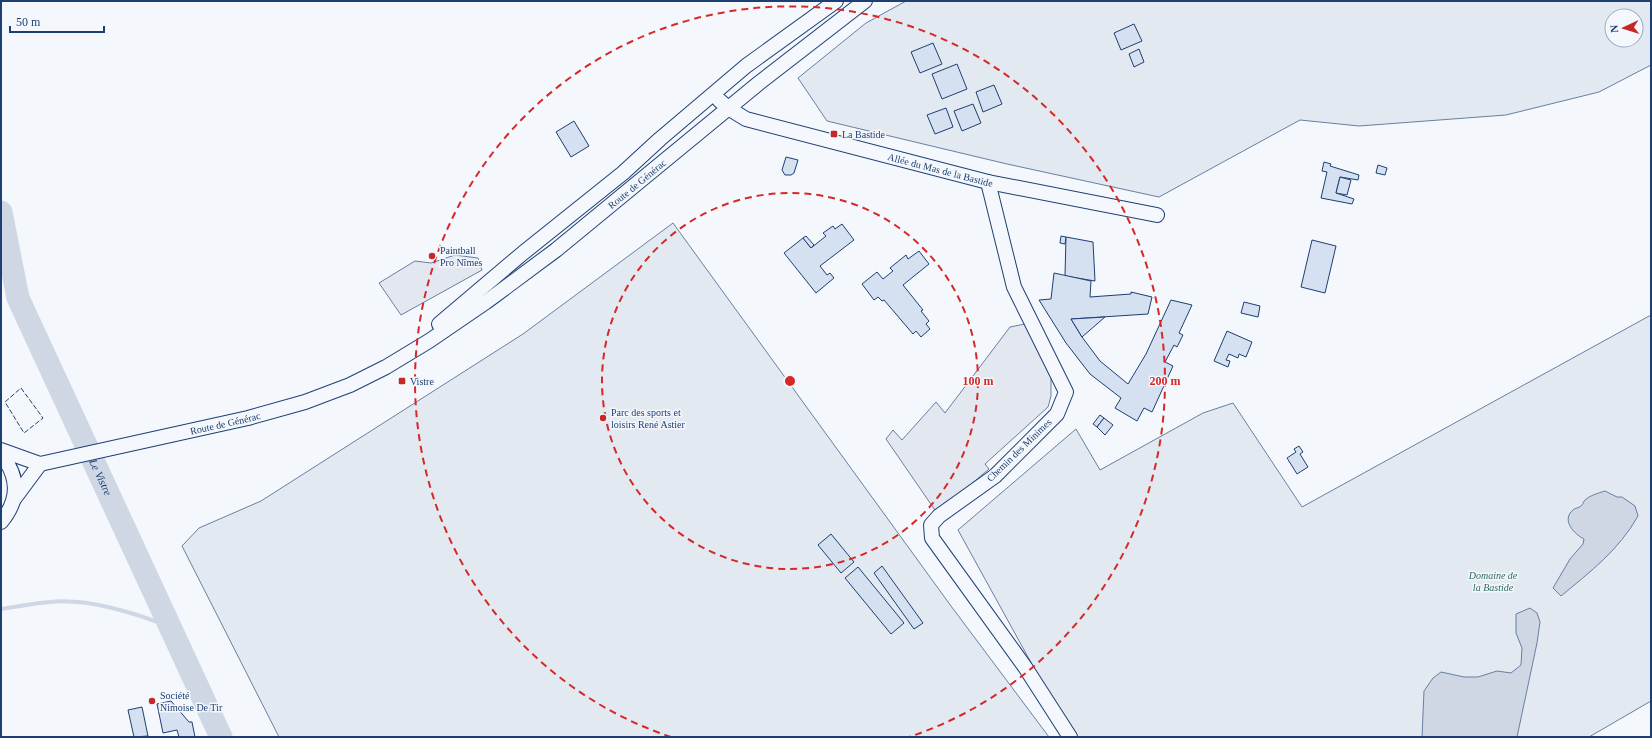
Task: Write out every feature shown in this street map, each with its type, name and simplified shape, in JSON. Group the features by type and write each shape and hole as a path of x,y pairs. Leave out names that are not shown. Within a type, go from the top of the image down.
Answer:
{"street":[{"name":"Route de Générac","path":"401,357 523,253 622,173 746,66 836,1"},
{"name":"Route de Générac","path":"40,464 248,418 305,402 350,385 386,367 429,341 556,250 723,104 865,1"},
{"name":"Allée du Mas de la Bastide","path":"723,104 746,119 988,182 1157,215"},
{"name":"Chemin des Minimes","path":"988,182 1014,287 1066,392 1056,414 995,476 939,516 930,525 932,538 1025,667 1070,737"},
{"path":"1,450 40,464 14,499 8,513 1,522"},
{"path":"1,454 10,467 15,483 14,499"}],"green space":[{"path":"906,1 1651,1 1651,65 1599,92 1506,115 1359,126 1300,120 1159,197 1007,164 827,121 798,78 866,23"},
{"name":"Parc des sports et loisirs René Astier","path":"673,223 951,606 1049,737 279,737 182,546 199,528 261,501 523,334"},
{"name":"Domaine de la Bastide","path":"1651,315 1651,701 1589,737 1072,737 958,530 1076,429 1100,470 1203,413 1233,403 1302,507"}],"shaded area":[{"path":"455,255 478,258 482,270 401,315 379,283 415,261 431,263"},
{"path":"1025,324 1036,341 1051,377 1051,396 1048,407 985,464 989,469 937,513 886,439 893,430 902,440 936,402 945,413 1010,327"},
{"path":"1605,491 1617,497 1622,497 1635,506 1638,516 1613,550 1561,596 1553,588 1570,559 1583,544 1584,539 1576,534 1570,526 1568,518 1574,509 1582,506 1584,501"},
{"path":"1530,608 1537,613 1540,622 1517,737 1422,737 1424,691 1433,678 1441,672 1464,677 1478,677 1497,671 1511,673 1521,665 1522,648 1516,633 1516,614"}],"building":[{"path":"1134,24 1142,41 1121,50 1114,33"},
{"path":"933,43 942,64 920,73 911,52"},
{"path":"1139,49 1144,62 1134,67 1129,54"},
{"path":"957,64 967,89 942,99 932,74"},
{"path":"994,85 1002,104 983,112 976,92"},
{"path":"973,104 981,123 962,131 954,111"},
{"path":"946,108 953,127 935,134 927,115"},
{"path":"574,121 589,146 571,157 556,132"},
{"path":"786,157 798,160 794,173 791,175 785,175 782,170"},
{"path":"1324,162 1331,164 1330,166 1359,175 1358,180 1340,177 1336,193 1354,199 1352,204 1321,198 1327,172 1322,171"},
{"path":"1378,165 1387,168 1385,175 1376,173"},
{"path":"1340,177 1351,180 1347,195 1336,193"},
{"path":"842,224 854,240 820,266 827,275 830,273 834,278 816,293 784,253 803,238 811,248 826,236 823,233 833,226 835,229"},
{"path":"806,236 814,245 811,248 803,238"},
{"path":"1061,236 1066,237 1065,244 1060,243"},
{"path":"1066,237 1093,242 1095,281 1065,276"},
{"path":"1312,240 1336,246 1325,293 1301,287"},
{"path":"919,251 929,264 903,285 923,310 921,311 929,321 926,324 930,329 921,337 916,331 913,334 884,300 882,301 878,297 874,300 862,284 877,272 883,279 893,271 890,268 906,255 908,259"},
{"path":"1054,273 1091,281 1090,297 1131,294 1131,292 1152,297 1148,314 1071,319 1100,361 1128,384 1146,354 1171,300 1192,305 1179,333 1183,335 1177,347 1174,345 1165,362 1173,366 1152,412 1144,408 1137,421 1115,408 1121,398 1090,374 1066,343 1039,300 1051,299"},
{"path":"1244,302 1260,306 1258,317 1241,313"},
{"path":"1105,317 1082,337 1071,319"},
{"path":"1227,331 1252,342 1246,357 1239,354 1238,358 1229,354 1226,360 1230,361 1228,367 1214,361"},
{"path":"1100,415 1104,418 1097,427 1093,424"},
{"path":"1104,418 1113,425 1105,435 1097,427"},
{"path":"1299,446 1303,452 1300,454 1308,467 1297,474 1287,458 1296,452 1294,449"},
{"path":"831,534 854,562 841,573 818,545"},
{"path":"882,566 923,623 914,629 874,573"},
{"path":"858,567 904,623 891,634 845,578"},
{"path":"171,701 189,722 192,722 195,737 179,737 177,730 163,733 157,704"},
{"path":"142,707 148,736 134,737 128,710"}],"waterway":[{"name":"Le Vistre","path":"1,212 18,298 221,737"},
{"path":"1,609 64,601 80,602 127,612 170,627"}],"fence":[{"path":"21,388 43,418 24,433 5,402 21,388"}],"place":[{"name":"La Bastide","path":"834,134"},
{"name":"Paintball Pro Nîmes","path":"432,256"},
{"name":"Vistre","path":"402,381"},
{"name":"Parc des sports et loisirs René Astier","path":"603,418"},
{"name":"Société Nimoise De Tir","path":"152,701"}]}
